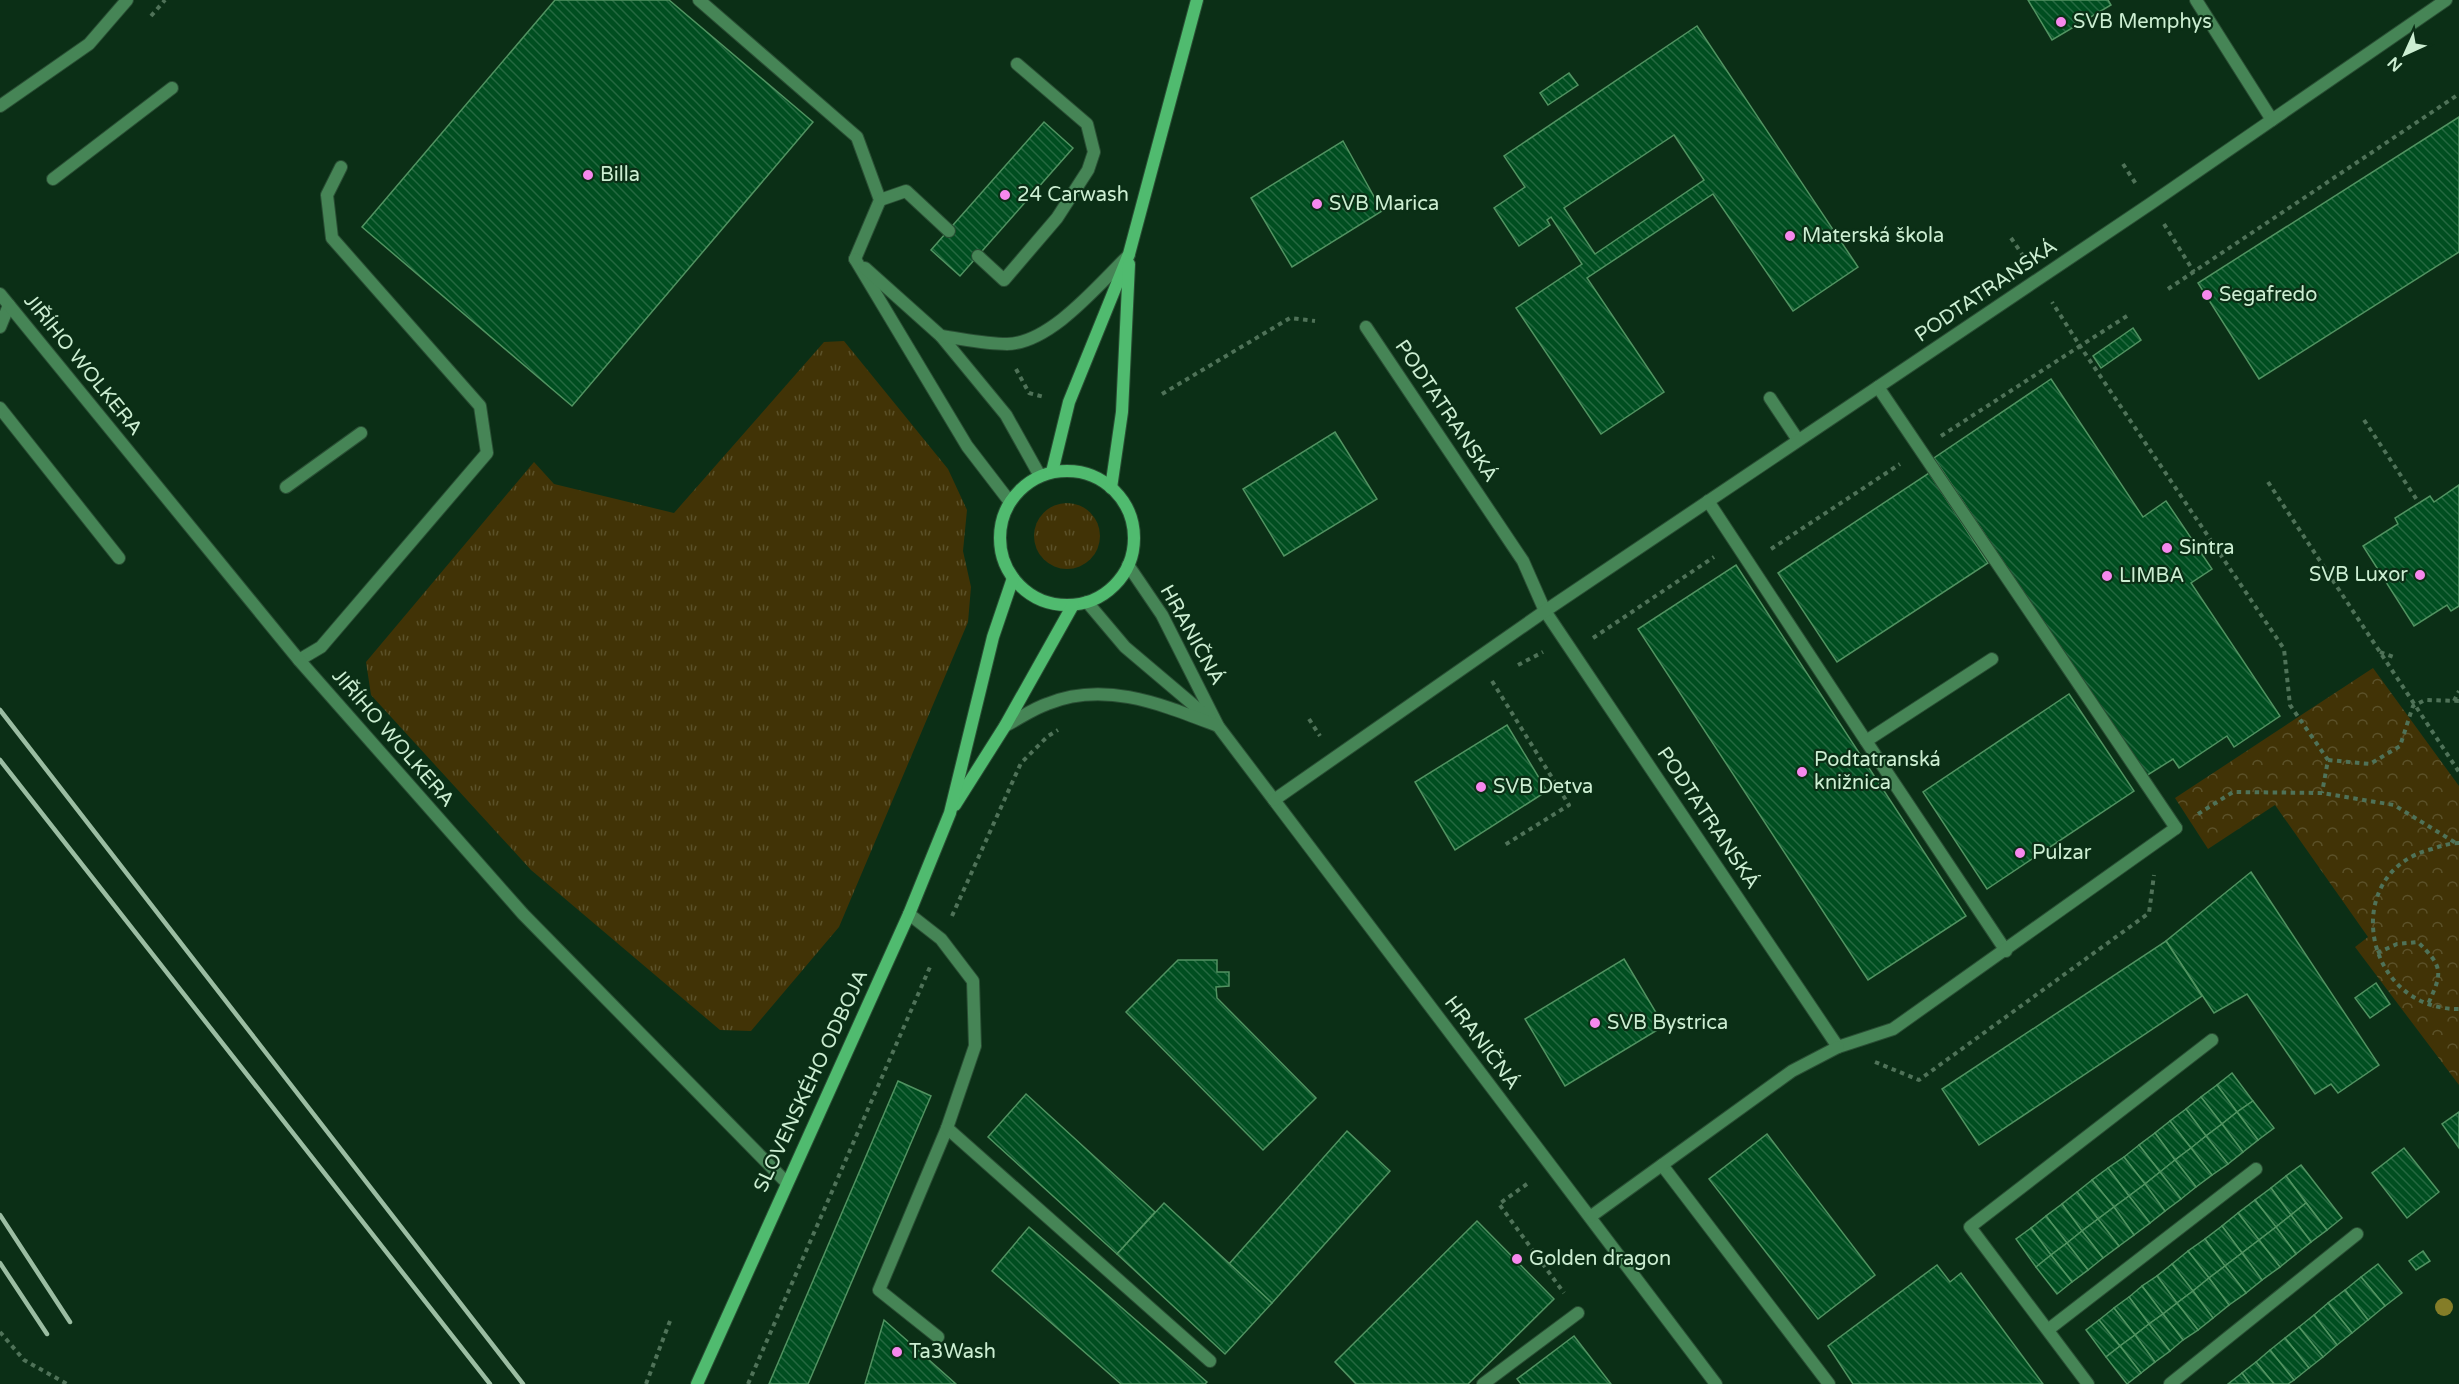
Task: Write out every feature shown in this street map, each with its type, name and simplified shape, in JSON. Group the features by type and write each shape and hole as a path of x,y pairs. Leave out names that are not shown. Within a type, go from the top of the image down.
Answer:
{"street":[{"path":"0,106 89,44 127,0"},
{"path":"699,0 857,137 880,200 855,259"},
{"path":"1046,474 1070,402 1129,254 1197,0"},
{"path":"2196,0 2272,120"},
{"name":"PODTATRANSKÁ","path":"1274,800 1545,611 2446,0"},
{"path":"978,256 1004,280 1057,218 1088,170 1094,152 1087,124 1017,64"},
{"path":"53,179 172,88"},
{"path":"298,660 321,647 487,453 480,406 332,238 327,195 340,167"},
{"path":"880,200 906,191 949,231"},
{"path":"941,336 1007,344 1036,338 1084,300 1129,254"},
{"path":"1112,488 1122,412 1129,254"},
{"path":"855,259 941,336 1006,416 1046,474"},
{"path":"855,259 967,446 1010,502"},
{"name":"JIŘÍHO WOLKERA","path":"0,294 298,660 523,914 786,1182"},
{"path":"0,327 9,305"},
{"name":"PODTATRANSKÁ","path":"1366,327 1523,561 1545,611 1838,1047"},
{"path":"1590,1217 1792,1071 1838,1047 1893,1029 2006,951 2176,828 1878,387"},
{"path":"1770,398 1798,440"},
{"path":"0,408 119,558"},
{"path":"286,487 361,433"},
{"path":"1073,471 1094,477 1112,488 1125,504 1133,524 1134,545 1128,565 1118,582 1104,594 1087,602 1073,605 1056,605 1040,600 1025,591 1013,578 1003,560 999,540 1002,520 1010,502 1023,487 1046,474 1073,471"},
{"path":"1708,501 2006,951"},
{"name":"HRANIČNÁ","path":"1128,565 1162,615 1218,726 1716,1384"},
{"name":"SLOVENSKÉHO ODBOJA","path":"697,1384 786,1182 909,914 950,813 993,637 1013,578"},
{"name":"HRANIČNÁ","path":"1087,602 1125,647 1218,726"},
{"name":"SLOVENSKÉHO ODBOJA","path":"950,813 1005,726 1073,605"},
{"path":"1866,741 1992,659"},
{"path":"1005,726 1046,704 1088,693 1149,699 1218,726"},
{"path":"909,914 941,939 973,981 975,1046 946,1128 879,1290 938,1337"},
{"path":"2088,1384 2049,1329 1970,1227 2212,1040"},
{"path":"946,1128 1210,1361"},
{"path":"1662,1165 1829,1384"},
{"path":"2049,1329 2256,1168"},
{"path":"2170,1384 2357,1234"},
{"path":"1489,1382 1578,1313"}],"path":[{"path":"151,16 165,0"},
{"path":"2168,289 2459,94"},
{"path":"2122,164 2136,184"},
{"path":"2163,223 2194,272"},
{"path":"2011,238 2028,261"},
{"path":"2049,296 2080,346 2284,649 2290,705 2328,760 2322,793"},
{"path":"1766,552 2127,316"},
{"path":"1162,394 1290,318 1315,321"},
{"path":"1014,366 1029,393 1053,400"},
{"path":"2364,420 2418,503"},
{"path":"2268,482 2459,772"},
{"path":"1510,669 1567,643 1589,641 1735,543"},
{"path":"2378,651 2396,658"},
{"path":"1482,686 1501,674"},
{"path":"1491,679 1569,805 1503,846"},
{"path":"2328,760 2370,764 2400,746 2414,706 2425,700 2456,701 2459,691"},
{"path":"1309,719 1324,742"},
{"path":"748,1384 941,939 1021,763 1048,736 1065,727"},
{"path":"2176,828 2233,792 2322,793 2394,805 2457,843"},
{"path":"2457,843 2416,853 2393,870 2382,886 2373,914 2373,943 2381,963 2398,986 2410,996 2428,1004 2459,1009"},
{"path":"1838,1047 1919,1080 2150,913 2154,872"},
{"path":"2377,953 2397,944 2418,942 2436,960 2440,974 2428,1004"},
{"path":"1527,1184 1499,1204 1578,1313"},
{"path":"646,1384 670,1321"},
{"path":"0,1332 24,1360 67,1384"}],"green space":[{"path":"844,341 948,469 967,510 963,551 971,587 968,622 839,927 751,1031 720,1030 531,870 371,695 366,662 534,462 554,484 674,513 824,342"},
{"path":"1067,503 1079,506 1090,513 1097,524 1100,536 1097,548 1090,559 1079,566 1067,569 1055,566 1044,559 1037,548 1034,536 1037,524 1044,513 1055,506"},
{"path":"2373,668 2459,786 2459,1085 2355,947 2368,937 2275,805 2208,849 2175,798"}],"building":[{"name":"Billa","path":"555,0 669,0 813,122 572,406 362,227"},
{"name":"SVB Memphys","path":"2028,0 2108,0 2111,5 2052,40"},
{"name":"Materská škola","path":"1697,26 1858,267 1793,311 1713,194 1587,278 1664,392 1601,434 1516,308 1582,264 1551,217 1547,220 1550,225 1519,246 1494,208 1525,187 1504,156","holes":["1674,135 1704,180 1595,254 1564,208"]},
{"path":"1569,73 1578,85 1548,105 1540,93"},
{"path":"2459,117 2459,252 2259,379 2198,283"},
{"name":"24 Carwash","path":"1044,122 1073,148 960,276 931,250"},
{"name":"SVB Marica","path":"1343,141 1382,211 1292,267 1251,198"},
{"path":"2133,328 2141,340 2101,368 2093,356"},
{"name":"LIMBA","path":"2051,379 2143,517 2166,501 2212,569 2191,583 2280,716 2234,747 2227,736 2179,768 2173,759 2146,776 1934,458"},
{"path":"1335,432 1377,499 1284,556 1243,489"},
{"path":"1929,473 1988,563 1837,662 1778,573"},
{"name":"SVB Luxor","path":"2459,485 2459,606 2451,611 2447,605 2414,626 2363,546 2398,524 2395,518 2430,496 2434,502"},
{"name":"Podtatranská knižnica","path":"1736,565 1966,916 1868,980 1638,629"},
{"path":"2069,694 2134,791 1987,889 1923,792"},
{"name":"SVB Detva","path":"1507,725 1547,791 1455,850 1415,782"},
{"path":"2251,872 2379,1065 2338,1093 2331,1084 2315,1094 2247,994 2214,1013 2166,941"},
{"path":"2166,941 2202,996 1979,1145 1942,1089"},
{"name":"SVB Bystrica","path":"1624,959 1664,1026 1565,1086 1525,1019"},
{"path":"1178,960 1217,960 1217,972 1229,972 1229,986 1216,987 1217,998 1316,1098 1263,1150 1126,1012"},
{"path":"2376,983 2390,1004 2370,1018 2355,998"},
{"path":"2232,1073 2253,1101 2237,1112 2217,1085"},
{"path":"898,1081 931,1096 808,1384 769,1384"},
{"path":"2217,1085 2237,1112 2222,1124 2201,1097"},
{"path":"1026,1094 1155,1212 1117,1254 988,1137"},
{"path":"2201,1097 2222,1124 2206,1136 2186,1109"},
{"path":"2253,1101 2274,1128 2258,1140 2237,1112"},
{"path":"2186,1109 2206,1136 2191,1148 2170,1121"},
{"path":"2237,1112 2258,1140 2243,1152 2222,1124"},
{"path":"2459,1112 2459,1148 2442,1124"},
{"path":"2170,1121 2191,1148 2175,1160 2155,1133"},
{"path":"2222,1124 2243,1152 2228,1164 2206,1136"},
{"path":"1347,1131 1390,1171 1272,1303 1229,1264"},
{"path":"2155,1133 2175,1160 2160,1172 2139,1145"},
{"path":"1767,1134 1875,1275 1818,1319 1709,1179"},
{"path":"2206,1136 2228,1164 2212,1175 2191,1148"},
{"path":"2139,1145 2160,1172 2145,1184 2124,1157"},
{"path":"2191,1148 2212,1175 2196,1187 2175,1160"},
{"path":"2404,1148 2439,1192 2407,1218 2372,1173"},
{"path":"2124,1157 2145,1184 2129,1196 2108,1168"},
{"path":"2175,1160 2196,1187 2181,1199 2160,1172"},
{"path":"2301,1165 2342,1218 2327,1230 2286,1176"},
{"path":"2108,1168 2129,1196 2114,1207 2092,1180"},
{"path":"2160,1172 2181,1199 2165,1211 2145,1184"},
{"path":"2286,1176 2306,1203 2291,1215 2271,1188"},
{"path":"2092,1180 2114,1207 2098,1219 2077,1192"},
{"path":"2145,1184 2165,1211 2150,1223 2129,1196"},
{"path":"2271,1188 2291,1215 2276,1227 2255,1200"},
{"path":"2077,1192 2098,1219 2082,1231 2062,1204"},
{"path":"2129,1196 2150,1223 2134,1235 2114,1207"},
{"path":"2255,1200 2276,1227 2259,1240 2238,1213"},
{"path":"1164,1203 1272,1303 1225,1354 1117,1254"},
{"path":"2306,1203 2327,1230 2311,1242 2291,1215"},
{"path":"2062,1204 2082,1231 2067,1243 2046,1216"},
{"path":"2114,1207 2134,1235 2119,1246 2098,1219"},
{"path":"2238,1213 2259,1240 2242,1253 2222,1226"},
{"path":"2291,1215 2311,1242 2296,1254 2276,1227"},
{"path":"2046,1216 2067,1243 2051,1255 2031,1228"},
{"path":"2098,1219 2119,1246 2103,1258 2082,1231"},
{"path":"1477,1221 1554,1299 1468,1384 1356,1384 1335,1362"},
{"path":"2222,1226 2242,1253 2225,1266 2205,1239"},
{"path":"1029,1227 1207,1382 1205,1384 1121,1384 992,1271"},
{"path":"2276,1227 2296,1254 2280,1267 2259,1240"},
{"path":"2031,1228 2051,1255 2036,1267 2016,1239"},
{"path":"2082,1231 2103,1258 2088,1270 2067,1243"},
{"path":"2205,1239 2225,1266 2209,1278 2188,1251"},
{"path":"2259,1240 2280,1267 2262,1280 2242,1253"},
{"path":"2067,1243 2088,1270 2072,1282 2051,1255"},
{"path":"2188,1251 2209,1278 2193,1291 2172,1264"},
{"path":"2423,1251 2430,1261 2416,1270 2409,1261"},
{"path":"2242,1253 2262,1280 2246,1293 2225,1266"},
{"path":"2051,1255 2072,1282 2057,1294 2036,1267"},
{"path":"2172,1264 2193,1291 2177,1303 2157,1276"},
{"path":"2378,1264 2402,1293 2385,1306 2361,1277"},
{"path":"1937,1265 1950,1282 1961,1273 2043,1384 1853,1384 1828,1346"},
{"path":"2225,1266 2246,1293 2229,1305 2209,1278"},
{"path":"2157,1276 2177,1303 2163,1314 2142,1286"},
{"path":"2361,1277 2385,1306 2368,1320 2345,1290"},
{"path":"2209,1278 2229,1305 2213,1318 2193,1291"},
{"path":"2142,1286 2163,1314 2149,1324 2129,1297"},
{"path":"2345,1290 2368,1320 2352,1333 2328,1303"},
{"path":"2193,1291 2213,1318 2198,1330 2177,1303"},
{"path":"2129,1297 2149,1324 2135,1335 2114,1308"},
{"path":"2177,1303 2198,1330 2183,1340 2163,1314"},
{"path":"2328,1303 2352,1333 2337,1345 2314,1315"},
{"path":"2114,1308 2135,1335 2120,1346 2099,1320"},
{"path":"2163,1314 2183,1340 2170,1351 2149,1324"},
{"path":"2314,1315 2337,1345 2323,1357 2299,1327"},
{"name":"Ta3Wash","path":"884,1320 956,1384 865,1384"},
{"path":"2099,1320 2120,1346 2106,1357 2086,1330"},
{"path":"2149,1324 2170,1351 2155,1362 2135,1335"},
{"path":"2299,1327 2323,1357 2309,1368 2285,1338"},
{"path":"2135,1335 2155,1362 2141,1373 2120,1346"},
{"path":"1574,1336 1611,1384 1521,1384 1517,1379"},
{"path":"2285,1338 2309,1368 2294,1380 2270,1350"},
{"path":"2120,1346 2141,1373 2127,1384 2106,1357"},
{"path":"2270,1350 2294,1380 2288,1384 2274,1384 2256,1362"},
{"path":"2256,1362 2274,1384 2250,1384 2242,1373"},
{"path":"2242,1373 2250,1384 2228,1384"}],"railway":[{"path":"0,710 523,1384"},
{"path":"0,760 490,1384"},
{"path":"0,1215 70,1322"},
{"path":"0,1263 47,1334"}],"place":[{"name":"SVB Memphys","path":"2061,22"},
{"name":"Billa","path":"588,175"},
{"name":"24 Carwash","path":"1005,195"},
{"name":"SVB Marica","path":"1317,204"},
{"name":"Materská škola","path":"1790,236"},
{"name":"Segafredo","path":"2207,295"},
{"name":"Sintra","path":"2167,548"},
{"name":"SVB Luxor","path":"2420,575"},
{"name":"LIMBA","path":"2107,576"},
{"name":"Podtatranská knižnica","path":"1802,772"},
{"name":"SVB Detva","path":"1481,787"},
{"name":"Pulzar","path":"2020,853"},
{"name":"SVB Bystrica","path":"1595,1023"},
{"name":"Golden dragon","path":"1517,1259"},
{"name":"Ta3Wash","path":"897,1352"}]}
